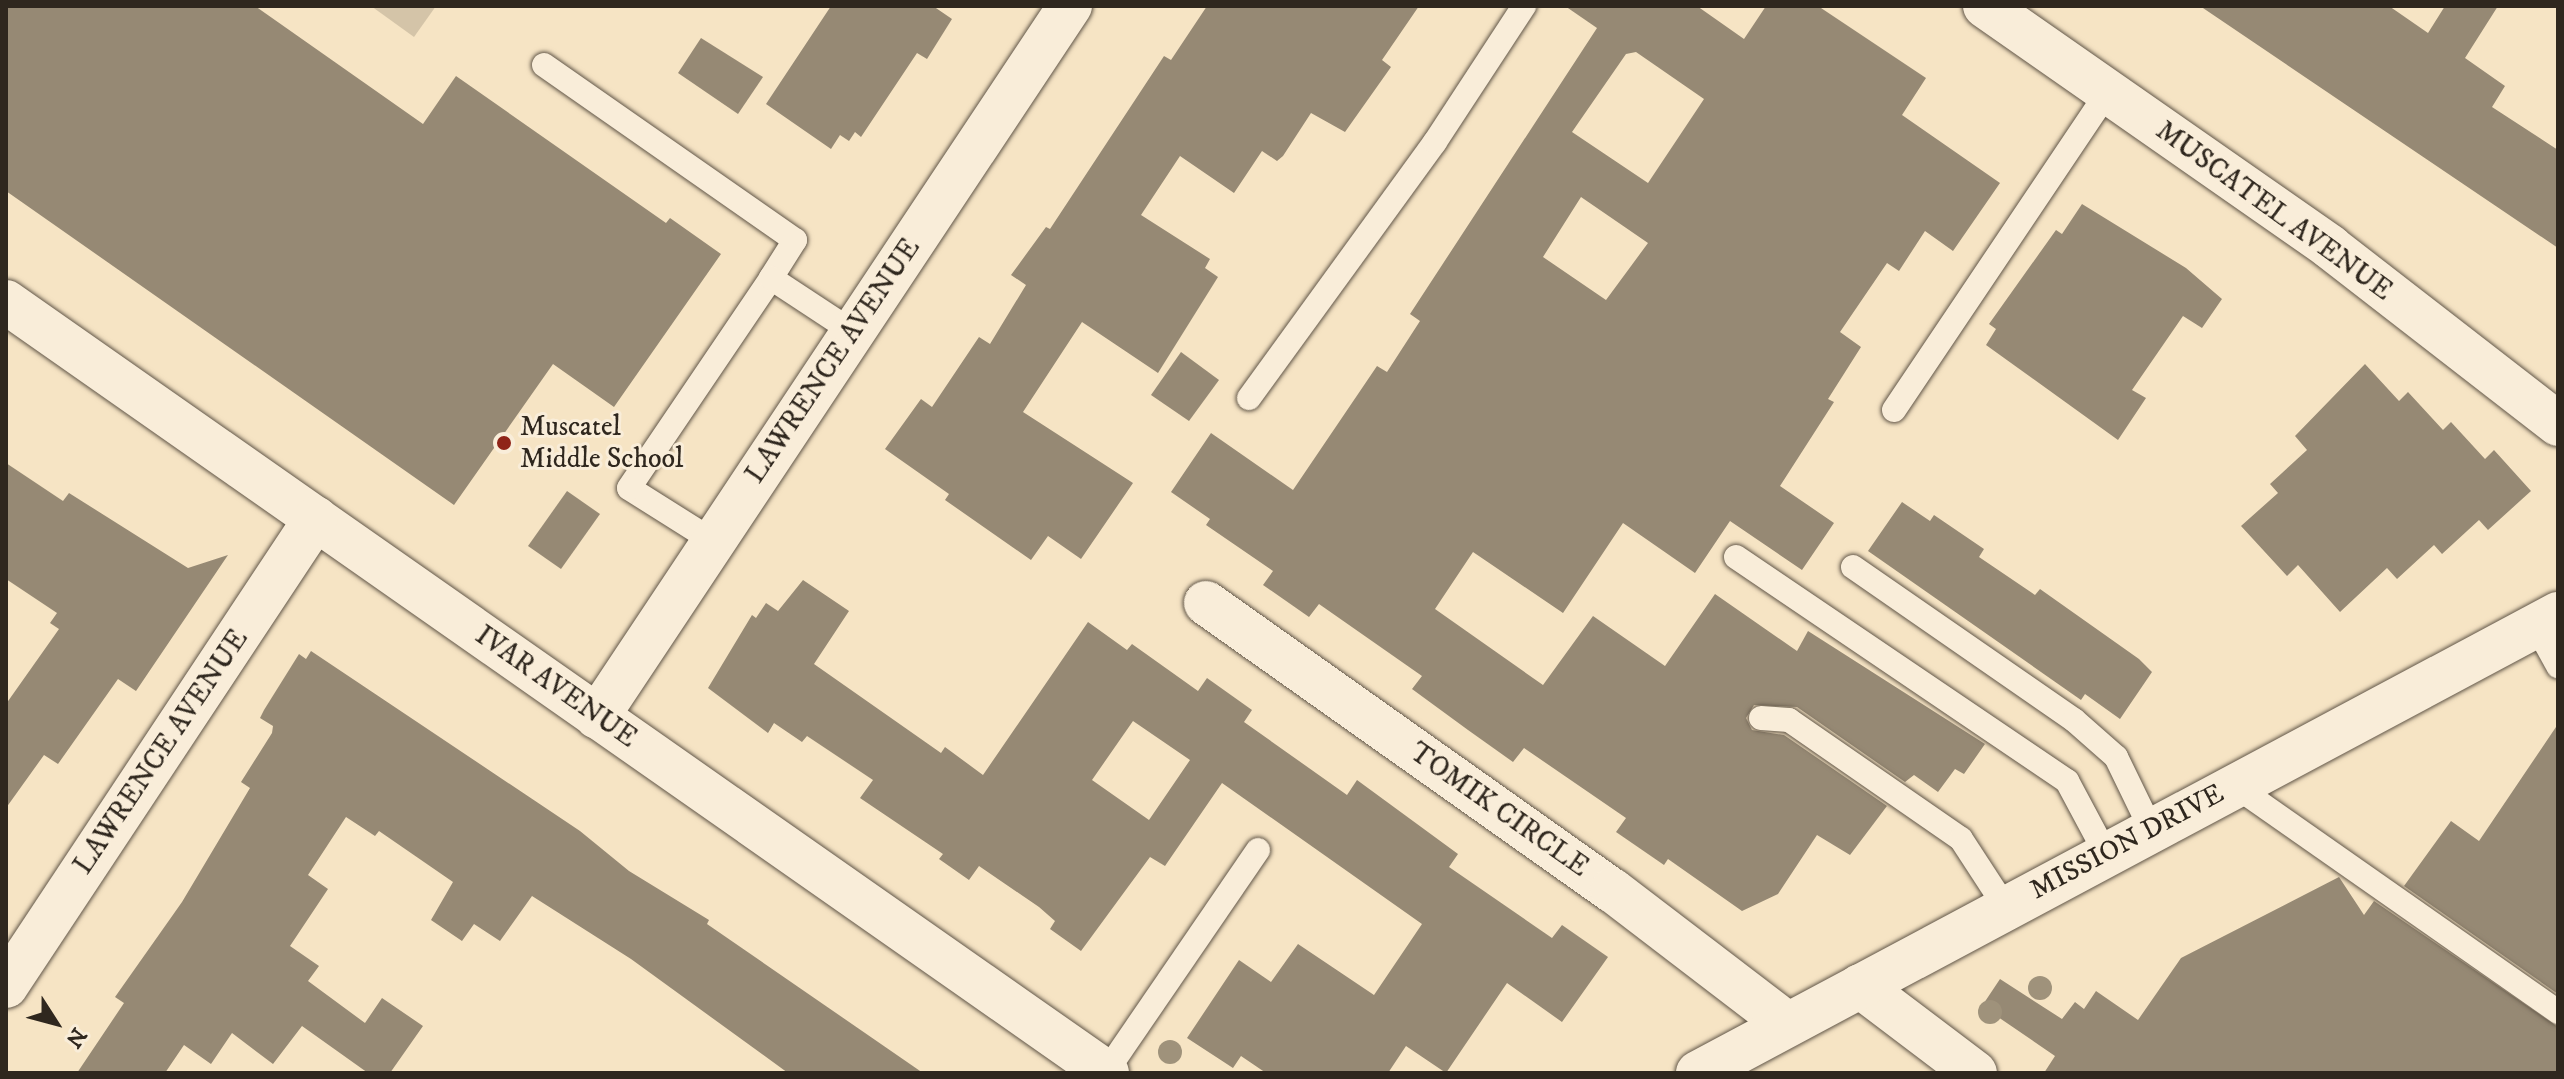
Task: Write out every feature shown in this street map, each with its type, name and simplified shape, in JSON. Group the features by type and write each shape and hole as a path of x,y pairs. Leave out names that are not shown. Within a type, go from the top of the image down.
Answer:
{"street":[{"name":"LAWRENCE AVENUE","path":"597,717 1070,6"},
{"name":"MUSCATEL AVENUE","path":"1985,6 2330,247 2558,424"},
{"name":"IVAR AVENUE","path":"6,302 1106,1073"},
{"name":"LAWRENCE AVENUE","path":"6,986 316,518"},
{"name":"TOMIK CIRCLE","path":"1206,603 1612,890 1787,1024"},
{"name":"MISSION DRIVE","path":"1698,1073 2547,620"},
{"path":"1860,986 1975,1073"}],"lane":[{"path":"1249,398 1435,142 1524,6"},
{"path":"544,65 795,240 629,488 713,541"},
{"path":"1894,410 2108,91"},
{"path":"771,278 853,332"},
{"path":"1736,557 2067,781 2106,854"},
{"path":"1853,567 2074,720 2116,757 2151,829"},
{"path":"2547,620 2558,666"},
{"path":"1761,718 1789,720 1961,839 2006,908"},
{"path":"2234,785 2558,1012"},
{"path":"1106,1073 1258,850"}],"shaded area":[{"path":"371,6 436,6 414,37"}],"building":[{"path":"6,6 255,6 423,124 456,76 666,223 670,218 721,254 614,407 553,364 454,505 6,191"},
{"path":"831,6 933,6 952,19 927,59 917,53 861,137 855,132 849,141 840,135 831,149 766,104"},
{"path":"1207,6 1419,6 1382,60 1391,67 1345,132 1311,113 1283,156 1277,161 1262,151 1234,193 1180,156 1141,215 1210,259 1205,268 1218,277 1158,373 1082,322 1023,412 1133,483 1081,559 1048,536 1031,560 945,500 949,494 885,449 921,399 932,407 979,337 990,344 1026,285 1011,275 1046,227 1050,229 1164,56 1171,60"},
{"path":"1565,6 1697,6 1744,39 1766,6 1818,6 1926,78 1902,115 2000,183 1953,251 1925,231 1899,271 1887,263 1840,332 1861,347 1828,399 1834,402 1780,486 1834,523 1802,570 1730,521 1695,573 1623,523 1563,613 1473,552 1435,609 1543,685 1593,616 1665,666 1715,594 1797,651 1808,631 1985,744 1964,774 1955,769 1938,792 1914,775 1905,782 1797,707 1754,705 1746,718 1752,730 1784,735 1887,806 1850,855 1817,835 1778,894 1742,911 1668,859 1664,865 1616,832 1626,818 1524,748 1513,762 1468,730 1412,689 1422,676 1319,604 1309,617 1263,585 1273,571 1206,525 1210,519 1171,492 1211,433 1293,490 1377,366 1387,372 1420,321 1410,314 1597,28","holes":["1636,52 1704,99 1648,183 1572,132 1626,54","1581,197 1648,243 1606,300 1543,257"]},
{"path":"2200,6 2389,6 2428,33 2445,6 2498,6 2465,58 2505,86 2492,107 2558,150 2558,248"},
{"path":"701,38 763,77 738,114 678,73"},
{"path":"2082,204 2186,268 2222,299 2202,328 2183,316 2132,390 2146,398 2118,440 1986,345 1996,329 1989,324 2056,230 2062,234"},
{"path":"1181,352 1219,380 1189,421 1151,395"},
{"path":"2365,364 2399,401 2408,392 2443,430 2451,422 2485,459 2494,450 2531,491 2488,530 2479,520 2442,554 2434,545 2397,579 2387,568 2340,612 2298,565 2287,576 2241,526 2278,493 2270,484 2307,450 2295,436"},
{"path":"6,463 63,501 69,493 188,568 228,555 136,691 118,679 58,764 44,755 6,808 6,704 59,629 50,623 57,613 6,579"},
{"path":"567,491 600,514 561,569 528,546"},
{"path":"1902,502 1930,521 1934,515 1984,549 1979,557 2035,595 2040,589 2139,659 2152,672 2120,719 2085,694 2081,700 1868,551"},
{"path":"803,580 849,611 814,664 941,753 945,747 983,775 1088,622 1127,650 1132,644 1198,691 1207,678 1252,710 1244,722 1347,795 1357,780 1458,854 1449,867 1552,938 1562,925 1608,957 1562,1022 1507,983 1446,1073 1406,1046 1388,1073 1266,1073 1241,1056 1233,1068 1187,1038 1239,960 1271,982 1298,944 1374,995 1422,924 1222,783 1165,866 1150,857 1081,951 1050,929 1055,921 1039,907 979,866 969,880 939,859 943,854 860,798 873,780 807,736 802,742 774,723 768,733 708,688 752,615 756,618 766,603 778,611","holes":["1133,721 1190,760 1149,820 1092,780"]},
{"path":"311,651 580,831 629,871 709,920 707,924 923,1073 788,1073 631,959 532,896 500,941 474,924 462,941 431,920 453,882 379,831 375,836 346,817 308,875 328,889 290,946 319,966 308,981 365,1023 382,998 423,1026 390,1073 368,1073 302,1026 273,1064 232,1033 211,1064 184,1045 165,1073 77,1073 124,1003 115,997 182,902 250,788 241,782 272,733 273,726 260,718 299,654 306,659"},
{"path":"2558,724 2558,994 2404,886 2451,821 2479,841"},
{"path":"2339,877 2364,915 2374,901 2558,1027 2558,1073 2044,1073 2055,1056 1982,1006 2000,979 2062,1019 2075,1002 2084,1009 2096,991 2138,1020 2181,958"}],"place":[{"name":"Muscatel Middle School","path":"504,443"}]}
